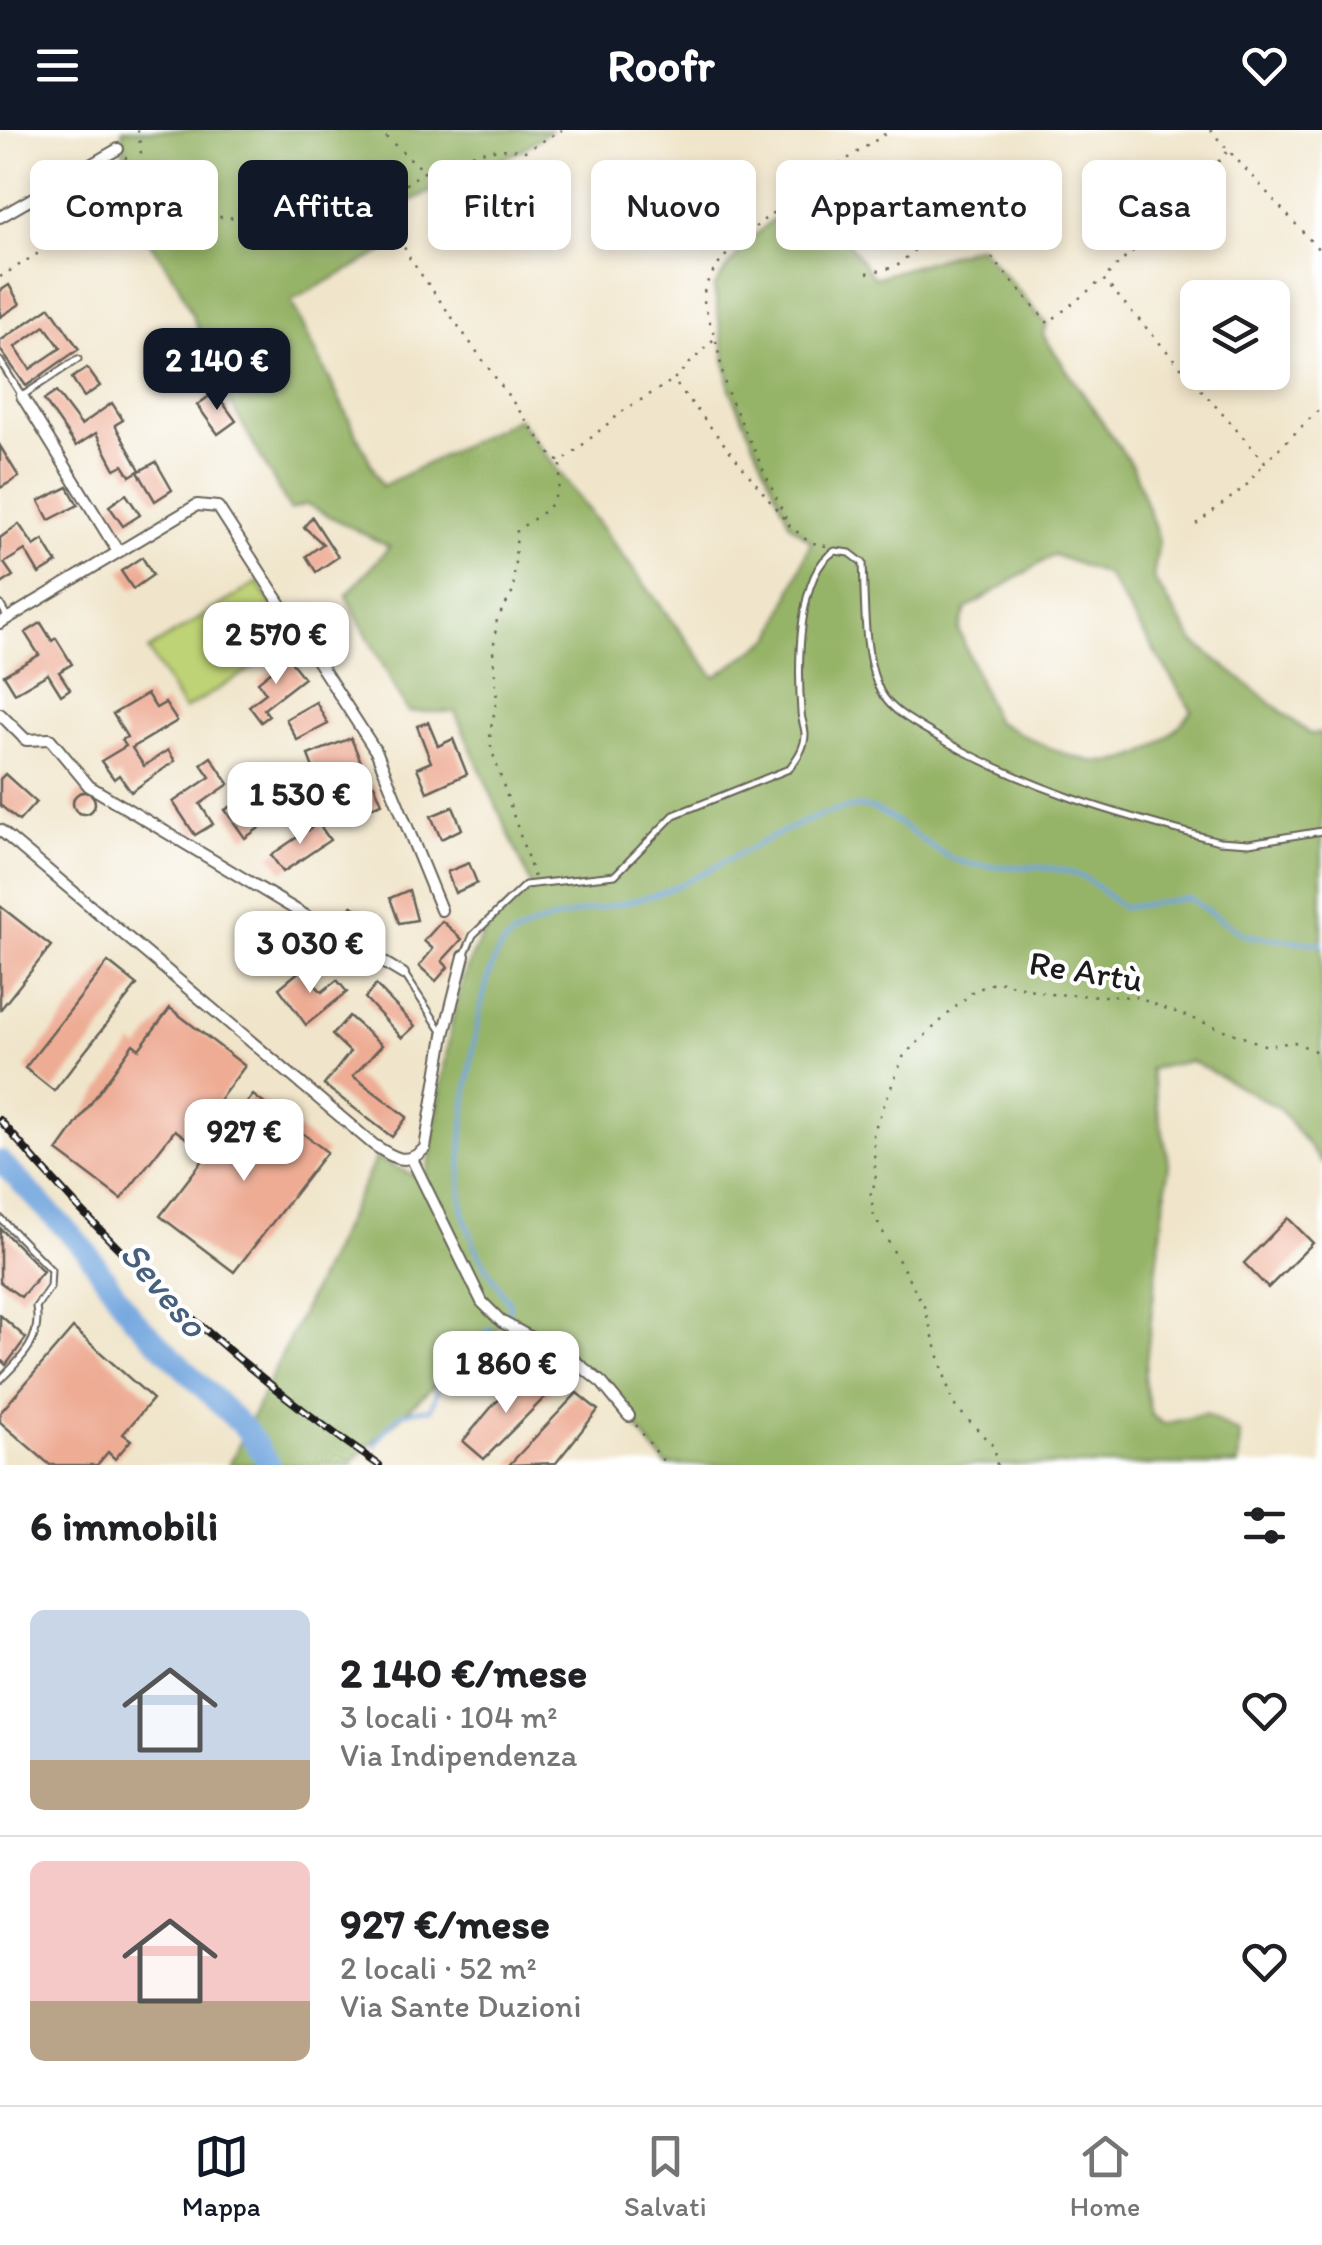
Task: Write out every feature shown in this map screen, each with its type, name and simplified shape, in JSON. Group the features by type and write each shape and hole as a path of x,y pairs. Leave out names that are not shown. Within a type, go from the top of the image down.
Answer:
{"street":[{"path":"0,216 118,149"},
{"path":"22,396 117,550"},
{"path":"4,620 197,504 218,507 377,753 442,910"},
{"path":"0,714 26,740 50,739 90,786 117,804 403,974"},
{"path":"0,830 374,1145 400,1160 412,1159 425,1148 444,1035 464,956"},
{"path":"412,1159 482,1302 502,1322 576,1362 602,1383 629,1416"}],"lane":[{"path":"0,361 22,396 78,359"},
{"path":"464,956 473,935 510,895 536,882 615,875 674,815 789,769 801,752 805,734 800,690 804,600 820,564 835,550 850,553 862,563 868,635 876,683 884,697 894,708 972,756 1027,784 1218,841 1249,842 1322,830"},
{"path":"0,604 4,620"},
{"path":"403,974 444,1035"},
{"path":"0,1218 51,1270 50,1287 36,1307 39,1323 29,1352 0,1380"}],"path":[{"path":"138,130 142,160"},
{"path":"378,130 423,170"},
{"path":"408,182 423,170 504,146 525,151 562,130"},
{"path":"789,524 726,390 703,295 718,260 805,189 890,130"},
{"path":"1210,130 1322,253"},
{"path":"118,149 128,160"},
{"path":"866,273 896,268 930,236 960,232 982,246 1048,323 1103,279 1168,218 1227,152"},
{"path":"0,277 43,250"},
{"path":"407,250 544,445 562,462"},
{"path":"1103,279 1264,462"},
{"path":"536,882 491,748 497,700 493,651 497,619 513,592 517,530 549,509 560,490 562,462 623,411 673,380 715,338"},
{"path":"673,380 789,524 809,542 835,550"},
{"path":"1196,524 1245,487 1264,462 1322,408"},
{"name":"Re Artù","path":"997,1465 994,1448 953,1404 924,1306 874,1216 870,1187 876,1185 877,1160 873,1133 904,1054 972,992 998,980 1049,994 1135,997 1266,1046 1294,1042 1322,1054"},
{"path":"629,1416 666,1465"}],"green space":[{"path":"122,130 551,130 500,160 428,160 428,193 408,202 408,160 238,160 238,250 386,250 291,301 382,486 518,418 715,677 773,637 811,541 790,524 730,389 714,288 742,250 756,250 756,235 776,217 776,250 853,250 874,278 966,250 982,250 1047,324 1043,335 1133,467 1159,540 1153,578 1194,642 1310,734 1322,734 1322,1163 1279,1108 1191,1061 1150,1069 1169,1163 1144,1380 1151,1415 1164,1424 1205,1414 1240,1434 1238,1465 666,1465 602,1383 503,1323 351,1462 353,1465 229,1465 376,1158 424,1180 451,1024 469,964 492,923 533,889 455,712 408,712 346,596 389,547 306,504 290,510 228,398 178,283 155,250 218,250 218,160 124,160","holes":["1054,555 1107,575 1192,711 1145,753 1122,761 1099,762 1050,748 995,721 959,630 966,609"]},
{"path":"258,582 295,642 184,710 148,650"}],"building":[{"path":"9,285 20,304 0,317 0,291"},
{"path":"50,307 79,349 26,386 0,349 0,341","holes":["45,326 61,348 30,369 15,347"]},
{"path":"87,368 100,386 84,397 72,378"},
{"path":"56,392 81,425 112,403 123,420 115,425 140,470 130,476 123,465 115,469 96,433 76,446 44,400"},
{"path":"215,392 236,421 218,434 197,405"},
{"path":"0,446 19,477 0,488"},
{"path":"156,462 172,490 155,501 138,472"},
{"path":"68,487 78,505 49,520 39,501"},
{"path":"126,494 140,515 123,526 109,506"},
{"path":"312,517 338,557 316,572 306,556 323,544 304,527"},
{"path":"19,524 34,546 43,540 57,563 39,574 25,550 4,563 13,576 0,585 0,538"},
{"path":"142,557 153,575 133,589 121,571"},
{"path":"41,623 72,664 59,672 70,689 61,695 48,674 15,693 4,675 39,655 25,633"},
{"path":"288,658 304,678 264,709 269,716 261,722 249,706 266,693 258,682"},
{"path":"147,694 156,708 165,703 177,721 132,748 144,766 168,750 175,761 131,792 119,775 114,779 101,761 126,746 122,740 127,737 113,714"},
{"path":"316,702 328,724 297,740 286,719"},
{"path":"428,722 438,746 453,739 467,774 427,792 417,768 431,762 417,726"},
{"path":"351,738 363,767 319,784 308,755"},
{"path":"211,757 229,784 200,804 213,824 195,835 173,802 210,777 201,764"},
{"path":"5,774 36,802 19,821 0,805 0,779"},
{"path":"374,784 382,803 354,813 347,795"},
{"path":"84,792 92,795 92,811 84,814 76,811 73,803 76,795"},
{"path":"235,804 244,818 252,812 262,826 245,838 225,810"},
{"path":"453,807 462,829 441,839 431,816"},
{"path":"318,823 330,840 283,872 271,855"},
{"path":"469,863 477,883 455,893 447,872"},
{"path":"409,890 417,920 399,923 390,898"},
{"path":"0,906 51,946 0,1010"},
{"path":"352,906 369,916 358,934 341,925"},
{"path":"281,917 299,928 288,945 270,933"},
{"path":"442,921 462,939 442,961 448,967 436,981 419,966 433,949 424,941"},
{"path":"108,962 137,985 54,1091 25,1068"},
{"path":"301,970 322,992 337,980 347,992 306,1025 279,988"},
{"path":"376,985 415,1026 402,1038 365,998"},
{"path":"170,1008 245,1066 189,1140 175,1130 121,1199 57,1151 133,1044 139,1049"},
{"path":"349,1016 382,1045 353,1076 407,1117 392,1137 324,1085 350,1052 332,1035"},
{"path":"253,1095 327,1152 234,1272 160,1216"},
{"path":"1288,1218 1313,1243 1268,1288 1244,1263"},
{"path":"0,1228 43,1271 21,1297 0,1282"},
{"path":"0,1315 26,1338 6,1365 0,1359"},
{"path":"73,1328 153,1399 123,1434 131,1440 115,1459 108,1452 97,1465 50,1465 0,1422 0,1413"},
{"path":"531,1374 551,1391 484,1459 463,1441 495,1403"},
{"path":"577,1393 598,1410 556,1463 509,1465"}],"waterway":[{"path":"508,1312 510,1303 482,1258 466,1221 462,1154 476,1030 494,962 504,944 534,926 654,895 788,829 841,810 863,807 884,814 942,854 968,864 1065,871 1091,882 1122,908 1188,898 1244,935 1322,944"},
{"name":"Seveso","path":"0,1161 85,1249 133,1318 246,1430 270,1465"},
{"path":"375,1446 397,1417 431,1409 440,1382 491,1328"}],"railway":[{"path":"0,1120 86,1216 178,1305 275,1389 379,1465"}]}
